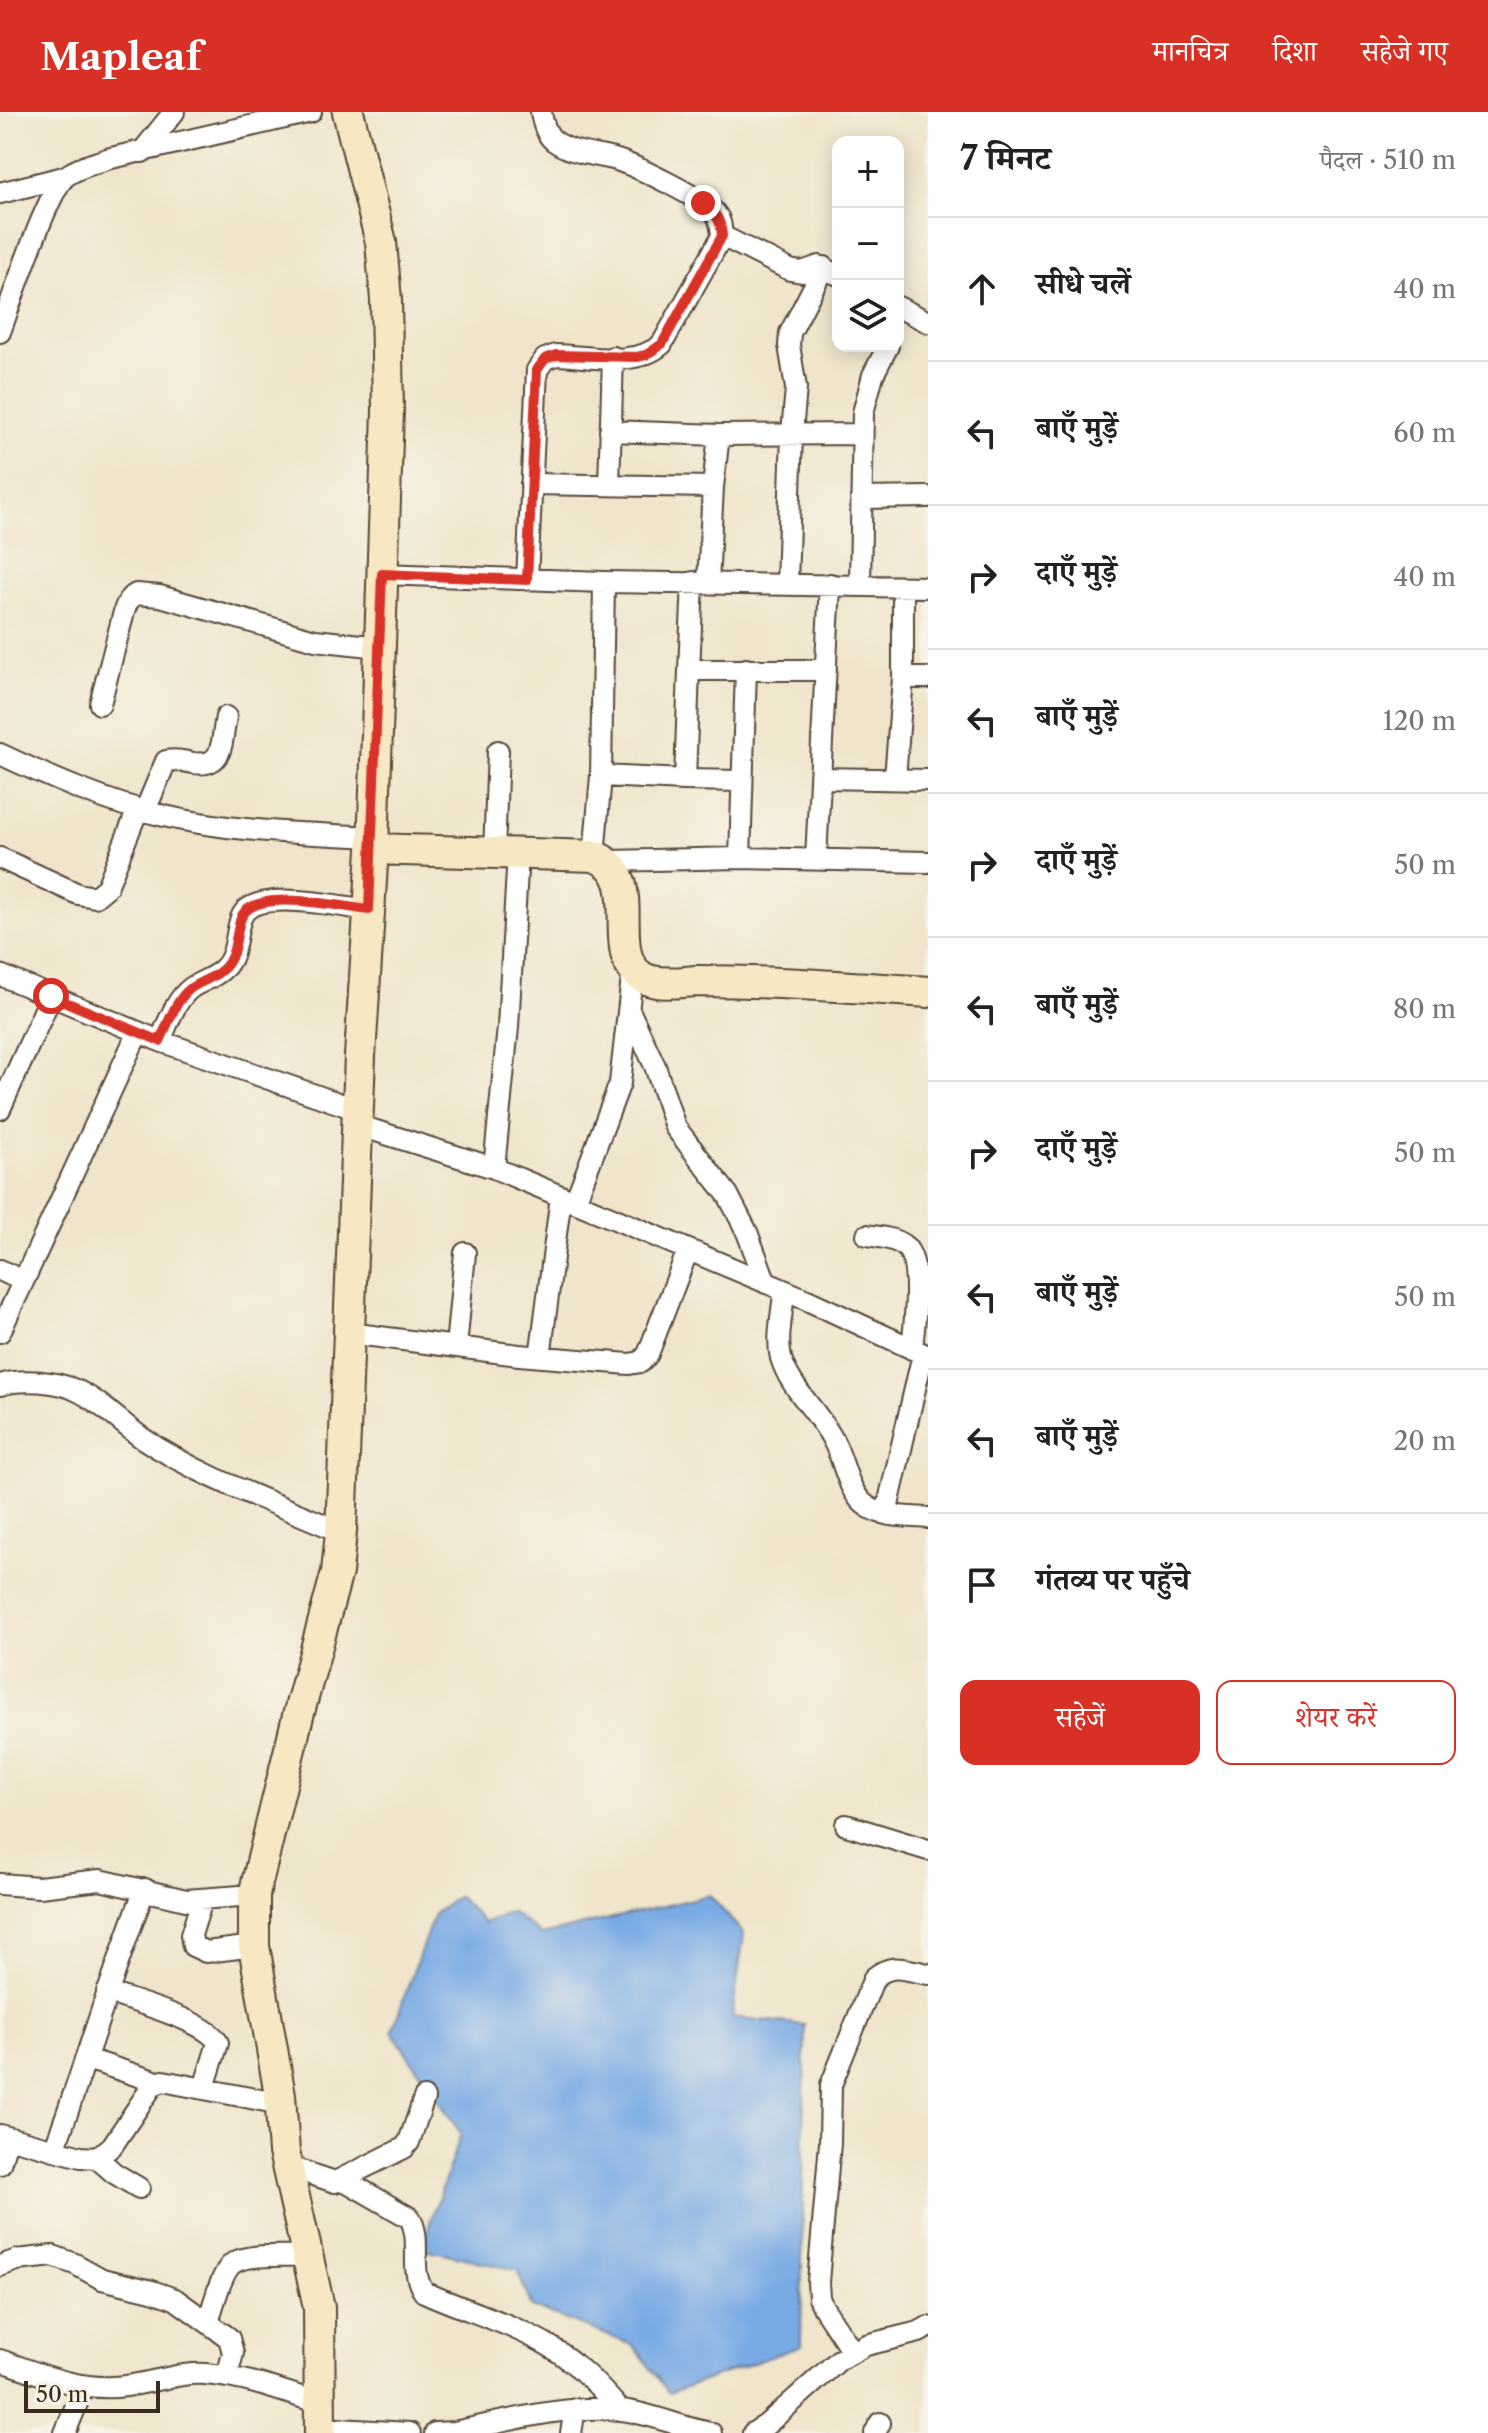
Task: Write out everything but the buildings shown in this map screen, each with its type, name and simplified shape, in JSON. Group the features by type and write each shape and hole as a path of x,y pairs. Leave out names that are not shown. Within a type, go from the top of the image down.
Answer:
{"street":[{"path":"142,152 174,112"},
{"path":"0,193 64,177 96,163 311,112"},
{"path":"320,2421 319,2307 287,2166 281,2104 254,1946 254,1895 337,1572 341,1532 373,843 388,411 386,300 381,242 348,112"},
{"path":"527,580 537,370 545,359 556,355 646,355 662,344 722,236 721,223 715,212 703,203 616,160 566,148 550,138 541,112"},
{"path":"0,332 50,200 64,177"},
{"path":"722,236 790,270 802,272 813,266 831,271 790,333 796,388 787,584"},
{"path":"904,316 928,322"},
{"path":"860,586 861,434 867,394 885,352"},
{"path":"609,485 613,357"},
{"path":"610,431 719,435 861,434"},
{"path":"685,780 689,670 719,435"},
{"path":"531,484 713,487"},
{"path":"861,498 928,497"},
{"path":"382,574 604,582 928,587"},
{"path":"604,582 602,858 620,878 627,952 633,968 643,978 662,982 765,981 928,992"},
{"path":"816,859 830,584"},
{"path":"895,778 903,678 903,587"},
{"path":"100,704 125,608 136,594 160,596 315,640 380,647"},
{"path":"740,858 746,669"},
{"path":"689,670 826,670"},
{"path":"903,678 928,678"},
{"path":"0,858 83,897 95,897 107,887 166,761 174,759 211,764 216,759 226,717"},
{"path":"494,1168 508,1027 506,853 498,751"},
{"path":"0,754 97,796 141,810 269,831 373,843 602,858 928,862"},
{"path":"601,776 742,781"},
{"path":"820,778 928,780"},
{"path":"160,1041 182,997 224,969 244,910 255,903 282,900 369,910"},
{"path":"540,1357 568,1199 616,1100 633,968"},
{"path":"0,975 160,1041 494,1168 775,1287 921,1353"},
{"path":"0,1109 51,996"},
{"path":"629,1010 655,1066 675,1127 728,1195 775,1287 780,1348 789,1375 835,1442 857,1495 864,1504 886,1514 928,1518"},
{"path":"0,1332 138,1032"},
{"path":"867,1235 893,1241 908,1251 918,1295 921,1353 886,1514"},
{"path":"349,1333 540,1357 629,1364 641,1362 648,1354 688,1250"},
{"path":"456,1347 465,1253"},
{"path":"0,1270 23,1281"},
{"path":"0,1385 25,1382 80,1391 141,1437 196,1468 341,1532"},
{"path":"846,1825 928,1850"},
{"path":"0,1884 30,1887 100,1880 186,1900 254,1895"},
{"path":"54,2150 145,1889"},
{"path":"202,1900 191,1935 193,1946 206,1952 254,1946"},
{"path":"852,2351 819,2298 831,2085 874,1978 894,1967 928,1974"},
{"path":"107,1992 182,2020 215,2037 218,2043 204,2088"},
{"path":"87,2059 157,2082 281,2104"},
{"path":"97,2158 112,2146 157,2082"},
{"path":"287,2166 327,2180 344,2180 404,2148 409,2142 424,2098"},
{"path":"0,2164 4,2136 97,2158 139,2188"},
{"path":"344,2180 410,2218 416,2236 416,2271 424,2292 519,2330 550,2346 591,2378 620,2410"},
{"path":"0,2266 17,2260 53,2256 102,2279 164,2294 229,2338 232,2345 227,2377"},
{"path":"208,2322 225,2273 231,2265 250,2257 307,2256"},
{"path":"754,2433 852,2351 925,2336"},
{"path":"0,2360 56,2380 104,2388 203,2373 227,2377 320,2421 410,2433"},
{"path":"65,2433 84,2386"},
{"path":"571,2433 575,2409"},
{"path":"435,2433 575,2409 620,2410 685,2431 711,2433"}],"water":[{"path":"709,1895 744,1934 732,2017 805,2025 801,2346 669,2393 633,2345 532,2307 517,2270 421,2248 461,2134 392,2031 434,1914 458,1896 484,1923 511,1912 542,1935"}],"route":[{"path":"51,996 160,1041 182,997 224,969 234,949 244,910 255,903 282,900 369,910 382,574 527,580 537,370 545,359 556,355 637,357 653,352 662,344 722,236 721,223 715,212 703,203"}]}
